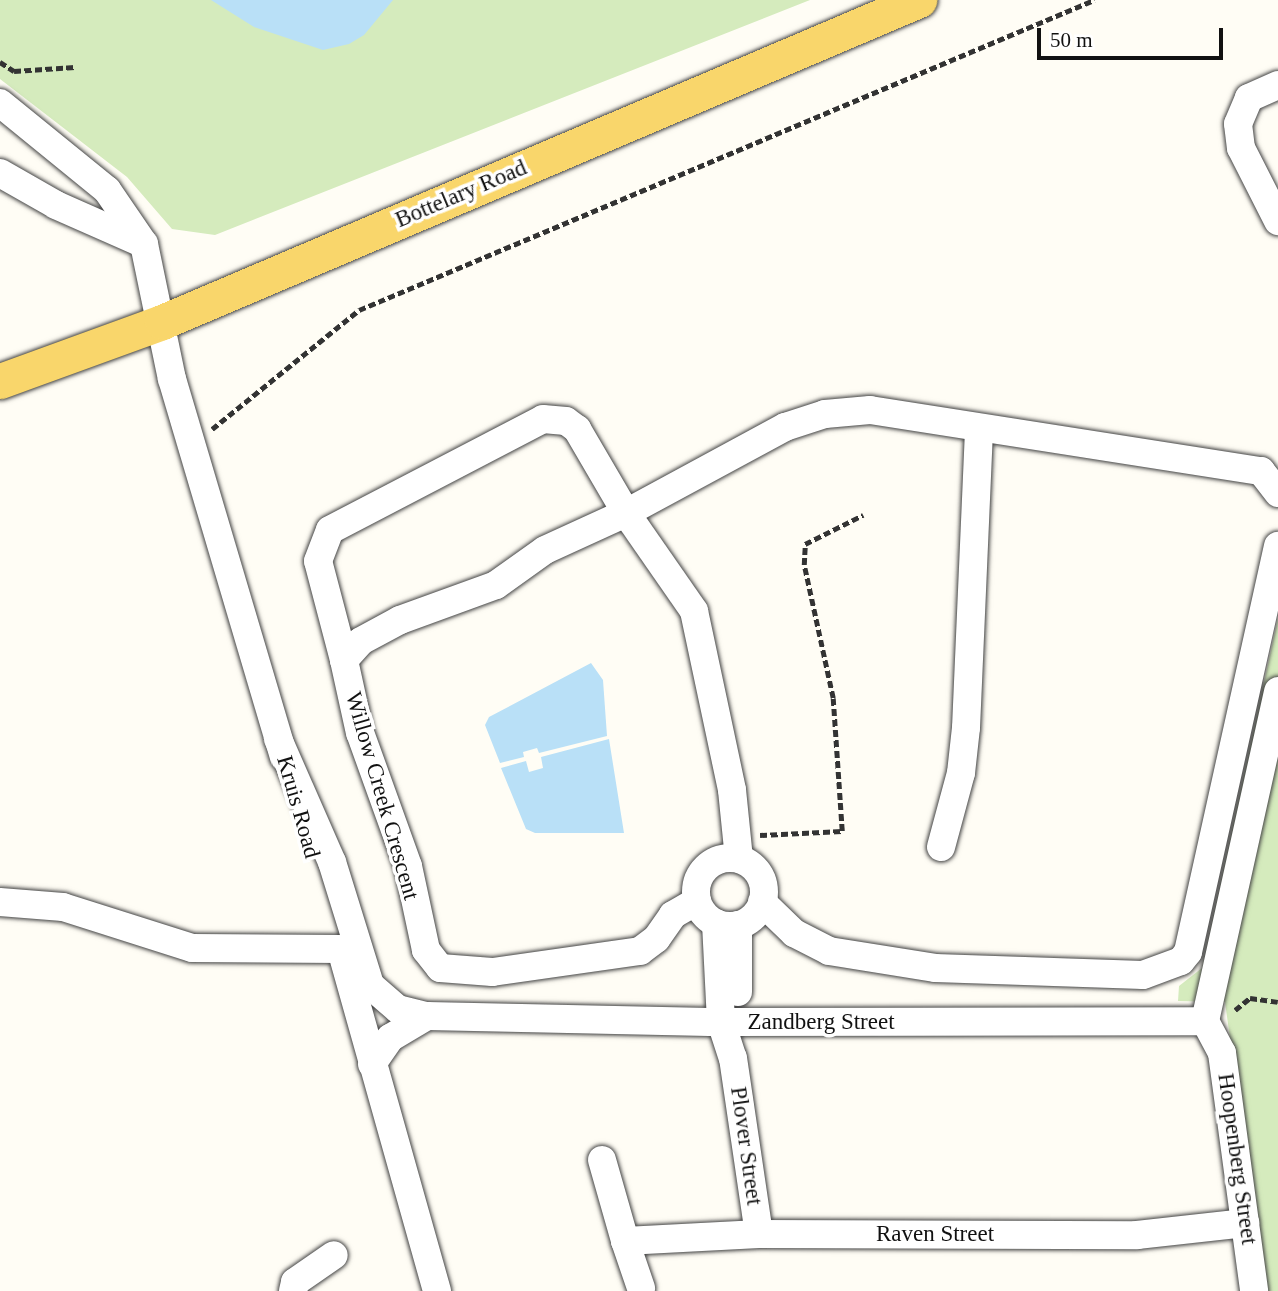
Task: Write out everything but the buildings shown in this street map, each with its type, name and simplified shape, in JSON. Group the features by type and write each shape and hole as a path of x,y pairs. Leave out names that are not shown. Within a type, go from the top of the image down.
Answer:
{"main road":[{"name":"Bottelary Road","path":"0,381 162,322 919,0"}],"street":[{"path":"1278,85 1249,98 1238,124 1241,148 1278,221"},
{"path":"0,103 107,190 144,244"},
{"path":"0,173 56,205 144,244"},
{"name":"Kruis Road","path":"144,244 192,444 341,949 437,1291"},
{"name":"Willow Creek Crescent","path":"697,901 673,915 656,939 640,951 492,972 440,968 426,950 408,866 360,733 344,660 361,640 400,620 496,584 545,550 626,513 785,427 825,414 870,410 1261,471 1278,493"},
{"path":"344,660 317,561 323,540 330,530 543,419 566,421 577,429 626,513 694,611 709,669 739,847 759,874 764,886 762,902 750,920 727,924 697,901 703,872 739,847"},
{"path":"941,847 961,772 966,729 979,428"},
{"path":"762,902 808,942 870,959 985,971 1143,975 1181,961 1188,952 1278,547"},
{"path":"1209,1025 1278,691"},
{"name":"Zandberg Street","path":"278,739 327,850 370,985 391,1006 427,1016 730,1022 1209,1025"},
{"path":"0,902 63,907 192,948 341,949"},
{"path":"727,924 730,1022"},
{"path":"372,1064 390,1038 427,1016"},
{"name":"Plover Street","path":"730,1022 759,1234"},
{"name":"Hoopenberg Street","path":"1209,1025 1222,1053 1254,1291"},
{"path":"601,1160 640,1289"},
{"name":"Raven Street","path":"625,1241 759,1234 1137,1235 1245,1223"},
{"path":"293,1291 295,1282 334,1255"}],"path":[{"path":"192,444 359,310 1094,0"},
{"path":"0,62 14,71 75,66"},
{"path":"739,847 842,831 833,698 804,565 805,544 863,515"},
{"path":"1209,1025 1250,998 1278,1002"}],"green space":[{"path":"0,0 810,0 215,235 172,229 127,177 0,79"},
{"path":"1278,618 1278,1291 1265,1291 1225,1002 1178,1001 1179,986 1202,968"}],"water":[{"path":"211,0 393,0 364,35 349,44 323,50 254,27"},
{"path":"591,663 603,680 607,736 539,753 537,748 523,752 524,757 500,763 485,725 489,717"},
{"path":"609,739 624,833 535,833 526,829 501,768 526,761 529,772 543,768 541,757"}]}
